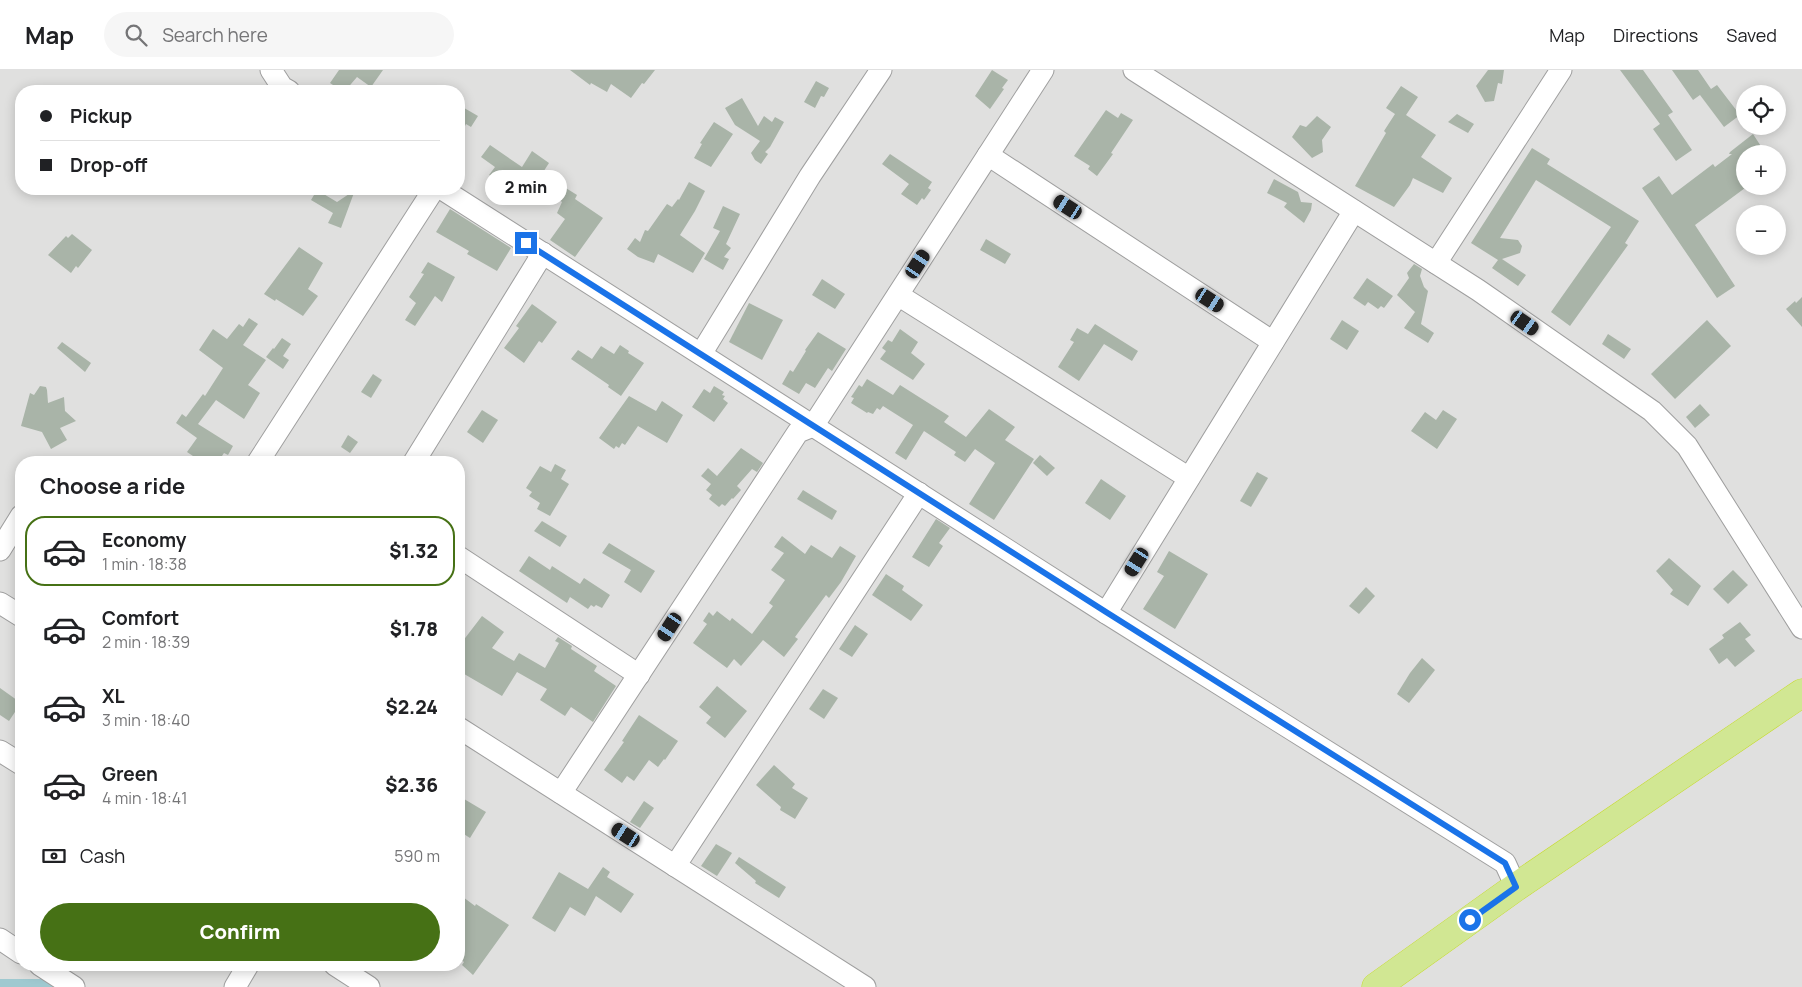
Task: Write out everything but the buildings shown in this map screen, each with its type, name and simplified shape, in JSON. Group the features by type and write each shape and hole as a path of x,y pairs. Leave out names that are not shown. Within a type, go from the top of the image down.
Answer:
{"highway":[{"path":"1376,987 1516,887 1802,693"}],"street":[{"path":"272,70 281,85"},
{"path":"702,354 810,176 881,70"},
{"path":"561,793 798,432 813,426 1043,70"},
{"path":"1134,70 1478,290 1652,411 1687,446 1802,628"},
{"path":"1436,263 1561,70"},
{"path":"988,155 1273,342"},
{"path":"262,456 430,195"},
{"path":"451,195 1106,612 1505,863 1516,887"},
{"path":"1106,612 1354,211"},
{"path":"418,456 543,253"},
{"path":"898,295 1189,478"},
{"path":"675,866 919,493"},
{"path":"0,550 15,526"},
{"path":"465,561 639,675"},
{"path":"0,602 15,612"},
{"path":"465,732 865,987"},
{"path":"0,750 15,760"},
{"path":"0,939 15,948"},
{"path":"49,971 74,987"},
{"path":"235,987 244,971"},
{"path":"344,971 369,987"}],"shaded area":[{"path":"0,70 1802,70 1802,987 0,987"},
{"path":"0,979 46,979 59,987 0,987"}],"route":[{"path":"526,243 1505,863 1516,887 1470,920"}]}
